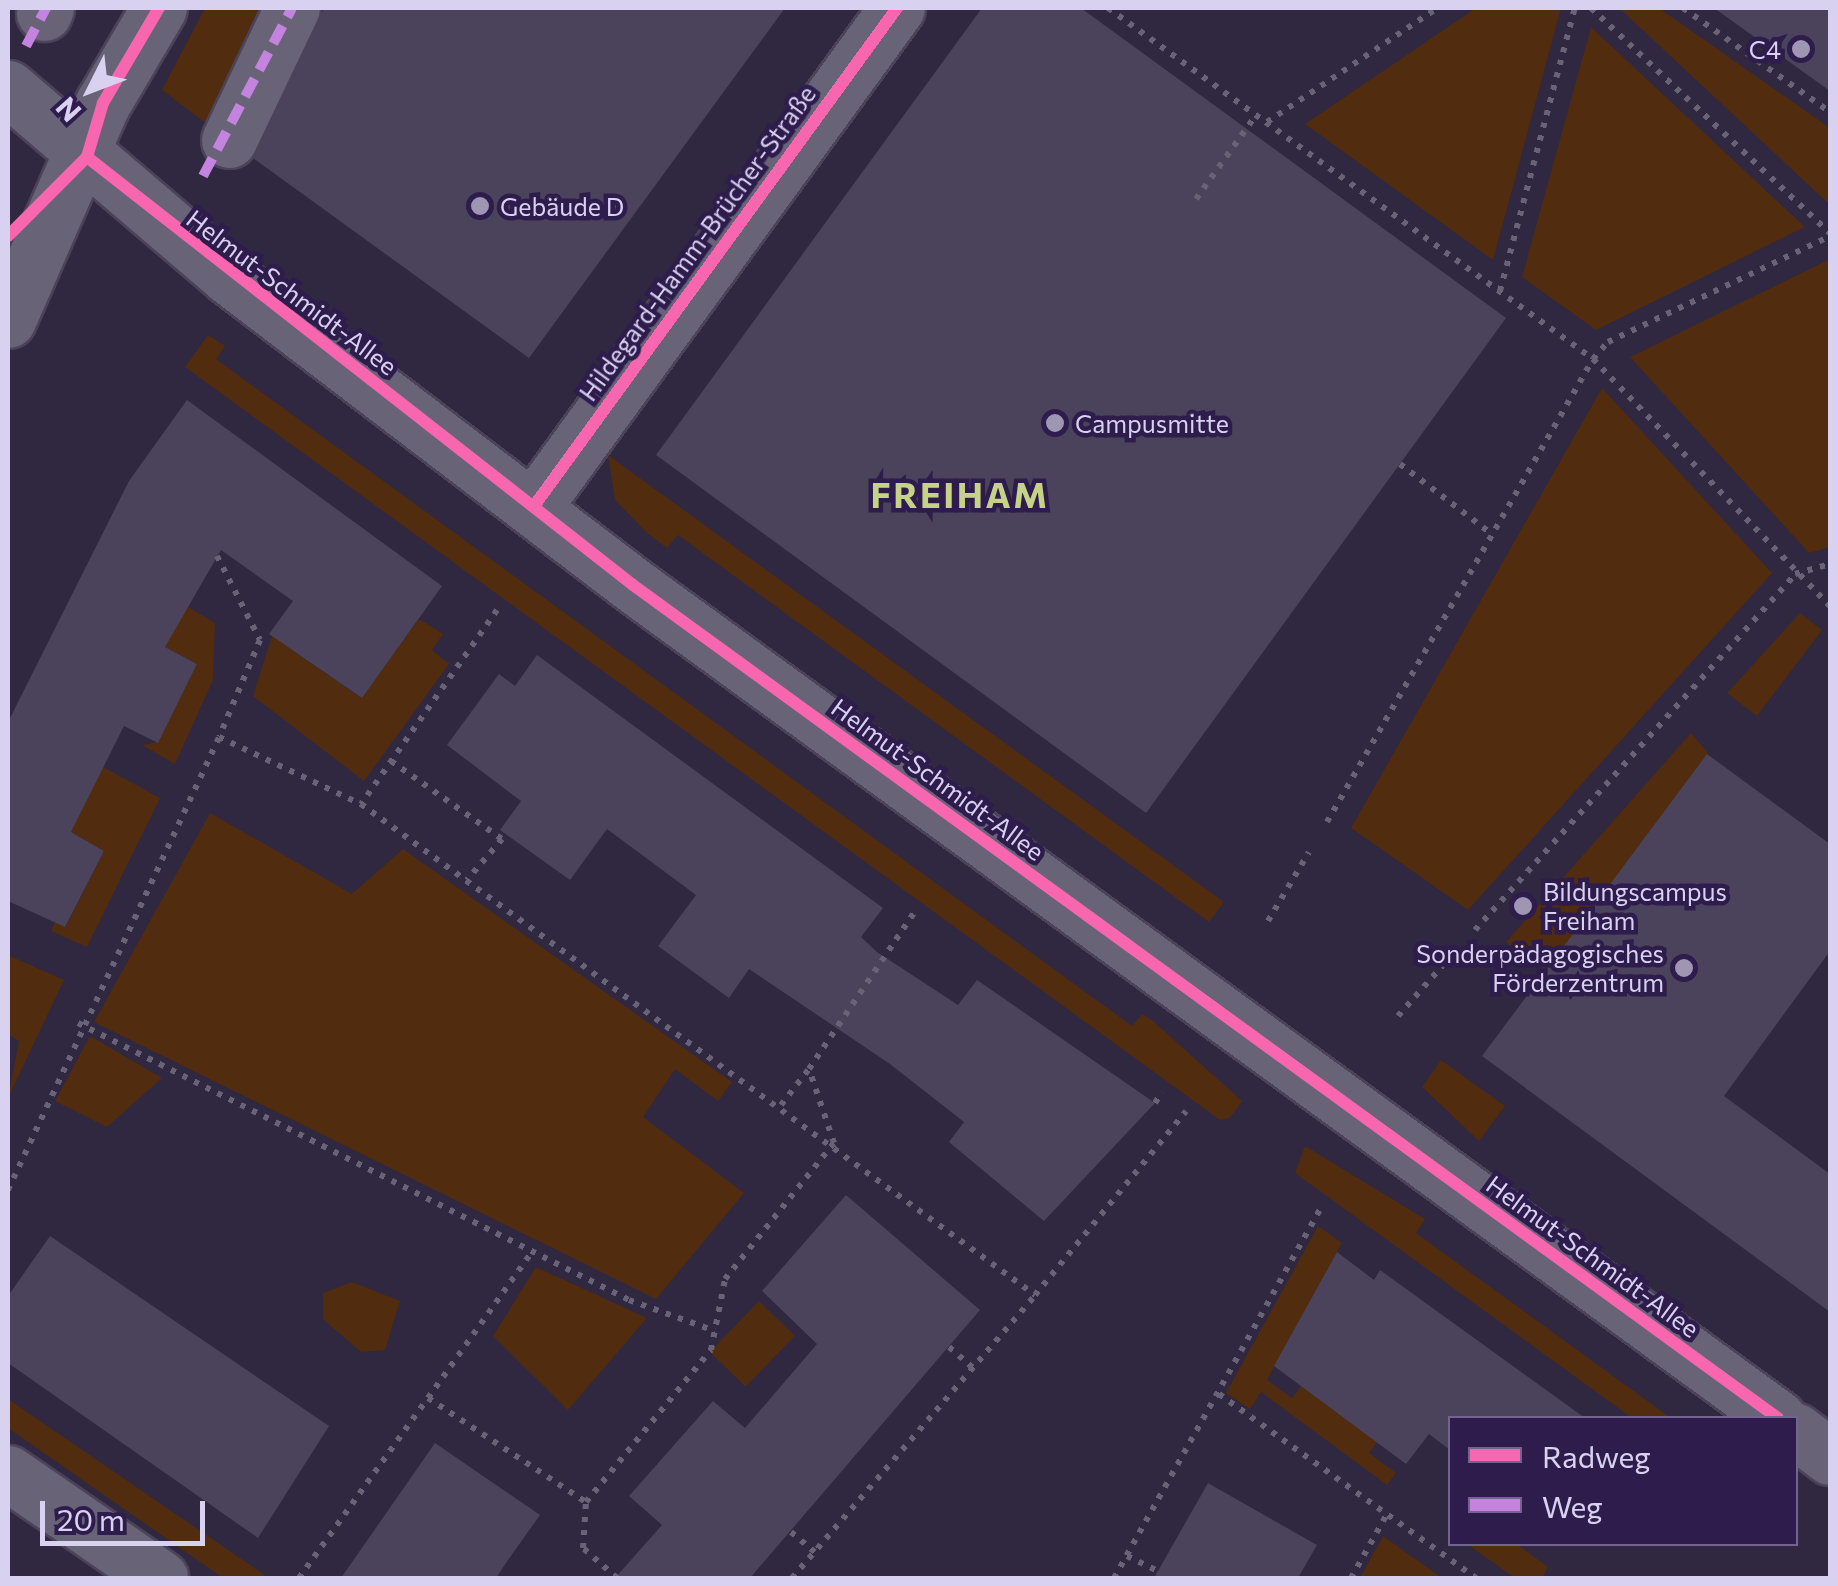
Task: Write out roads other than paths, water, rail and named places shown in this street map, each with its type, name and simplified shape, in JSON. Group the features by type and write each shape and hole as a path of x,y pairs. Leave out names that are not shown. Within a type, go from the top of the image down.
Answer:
{"street":[{"path":"8,320 86,157 104,103 159,8"},
{"path":"229,140 292,8"},
{"name":"Hildegard-Hamm-Brücher-Straße","path":"534,506 897,8"},
{"name":"Helmut-Schmidt-Allee","path":"8,88 86,157 534,506 1775,1416"},
{"path":"1798,1433 1830,1457"},
{"path":"8,1474 160,1578"}],"place":[{"name":"C4","path":"1801,49"},
{"name":"Gebäude D","path":"480,206"},
{"name":"Campusmitte","path":"1055,423"},
{"name":"Bildungscampus Freiham","path":"1523,906"},
{"name":"Sonderpädagogisches Förderzentrum","path":"1684,968"}],"district":[{"name":"FREIHAM","path":"960,494"}]}
